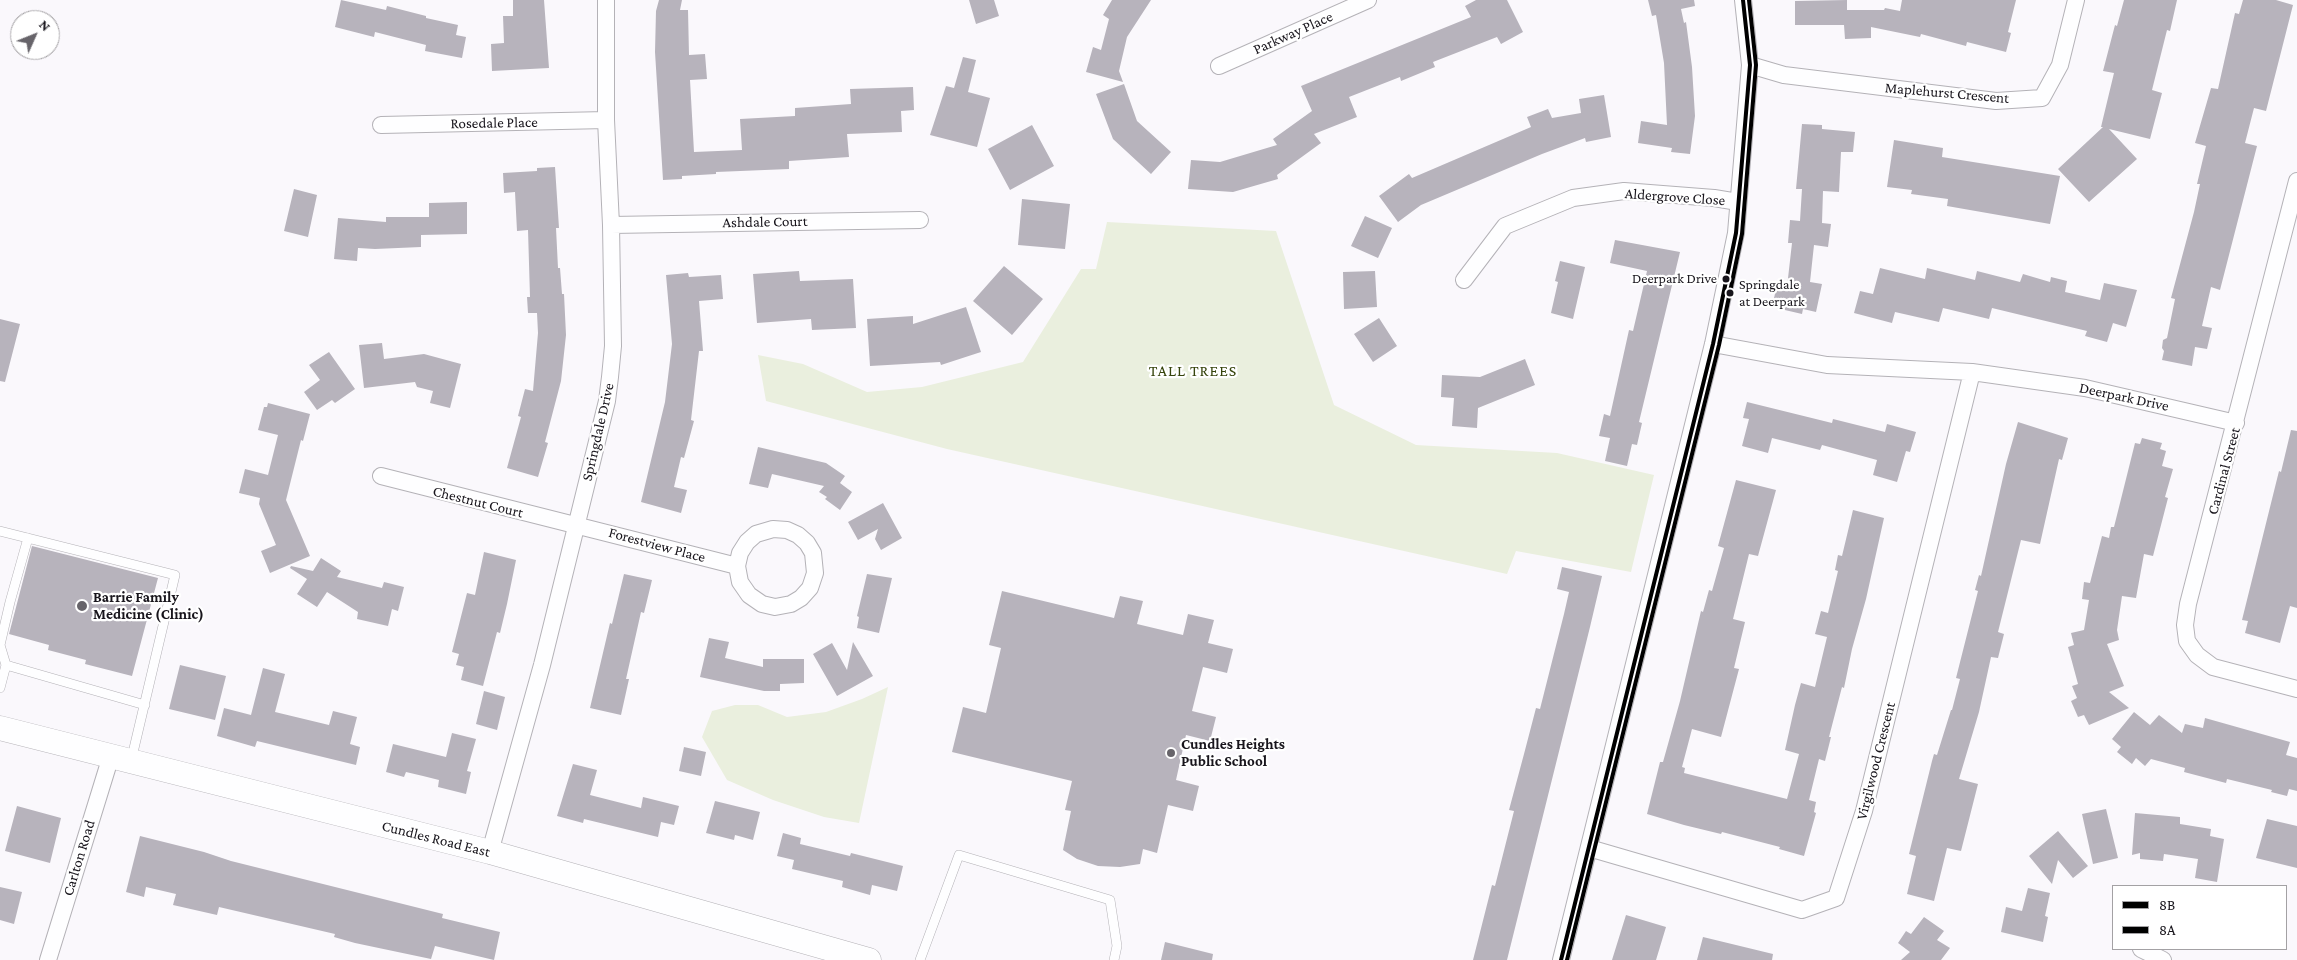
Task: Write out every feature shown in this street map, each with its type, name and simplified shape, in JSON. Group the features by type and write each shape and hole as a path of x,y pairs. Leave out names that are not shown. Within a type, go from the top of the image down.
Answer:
{"main road":[{"name":"Cundles Road East","path":"0,728 490,852 870,960"}],"street":[{"name":"Springdale Drive","path":"490,852 542,666 607,401 612,346 611,225 606,120 606,0"},
{"name":"Parkway Place","path":"1218,66 1368,0"},
{"path":"1561,960 1714,344 1736,233 1750,65 1743,0"},
{"name":"Maplehurst Crescent","path":"1750,65 1784,75 1996,100 2042,98 2060,65 2076,0"},
{"name":"Rosedale Place","path":"381,125 606,120"},
{"name":"Cardinal Street","path":"2297,181 2188,604 2185,625 2187,640 2197,655 2213,666 2297,690"},
{"name":"Aldergrove Close","path":"1464,280 1505,226 1573,198 1624,191 1714,198 1738,202"},
{"name":"Ashdale Court","path":"611,225 920,220"},
{"name":"Deerpark Drive","path":"1714,344 1827,365 1972,372 2085,388 2236,423"},
{"name":"Virgilwood Crescent","path":"1589,848 1802,910 1836,898 1864,811 1972,372"},
{"name":"Chestnut Court","path":"381,476 521,513 576,524"},
{"name":"Forestview Place","path":"576,524 737,566"},
{"path":"773,529 787,530 798,535 807,543 813,553 815,573 810,588 801,598 791,604 775,607 762,604 749,595 740,582 737,566 740,553 746,542 756,534 773,529"},
{"name":"Carlton Road","path":"48,960 121,758"},
{"path":"2143,950 2163,960"}],"lane":[{"path":"0,531 175,575 145,705 121,758"},
{"path":"0,688 6,665 0,645 28,538"},
{"path":"6,665 145,705"},
{"path":"920,960 959,854 1110,900 1117,946 1114,960"}],"green space":[{"path":"1107,222 1276,231 1334,405 1416,445 1557,453 1654,475 1631,572 1516,551 1507,574 947,449 766,401 758,355 803,364 867,392 922,387 1023,362 1081,269 1096,269"},
{"path":"888,687 859,823 824,817 773,800 727,780 702,737 712,711 735,705 758,705 787,717 826,712"}],"building":[{"path":"341,0 386,10 387,6 426,16 426,18 458,25 456,35 466,37 462,58 425,51 426,45 375,32 374,37 335,27"},
{"path":"513,0 544,0 549,68 492,71 491,44 504,43 503,16 513,16"},
{"path":"659,0 682,0 680,10 688,10 689,55 705,54 707,79 690,80 694,152 742,150 740,119 795,116 795,108 851,104 850,89 913,87 914,110 901,111 902,132 847,134 849,157 789,161 789,169 716,172 716,174 682,176 682,179 663,180 655,52 656,11"},
{"path":"969,0 994,0 999,16 976,24"},
{"path":"1112,0 1151,0 1127,37 1119,71 1123,82 1086,72 1093,47 1101,50 1109,19 1103,15"},
{"path":"1476,0 1507,0 1523,32 1501,44 1497,37 1433,62 1435,67 1401,81 1400,77 1349,97 1357,117 1314,134 1321,143 1277,175 1278,179 1233,192 1188,189 1191,160 1220,162 1277,145 1273,139 1312,111 1301,86 1471,17 1465,6"},
{"path":"1648,0 1694,0 1695,6 1681,9 1684,23 1686,22 1692,67 1695,116 1690,154 1671,152 1672,148 1638,143 1641,121 1667,125 1664,63 1656,15 1652,16"},
{"path":"1847,0 1847,10 1884,10 1885,8 1900,11 1902,0 2016,0 2008,32 2011,33 2006,52 1967,42 1966,46 1921,34 1920,37 1871,27 1871,38 1845,39 1844,25 1795,25 1795,1"},
{"path":"2124,0 2177,0 2170,31 2167,30 2152,90 2162,93 2150,139 2109,129 2137,159 2089,202 2058,169 2103,127 2101,127 2114,73 2103,71 2115,25 2117,26"},
{"path":"2243,0 2276,0 2293,5 2266,111 2254,108 2245,143 2257,146 2220,290 2211,287 2202,326 2212,328 2207,349 2195,347 2192,366 2162,360 2164,351 2162,348 2163,340 2167,338 2175,299 2171,298 2200,184 2197,184 2206,146 2195,143 2211,88 2218,89 2235,13 2239,14"},
{"path":"963,57 976,60 968,92 990,98 977,147 930,135 946,86 954,88"},
{"path":"1124,84 1137,121 1171,152 1151,174 1113,139 1096,94"},
{"path":"1604,95 1611,137 1586,142 1585,138 1542,154 1421,205 1398,222 1379,196 1409,174 1412,178 1531,127 1527,117 1548,109 1552,118 1581,113 1579,99"},
{"path":"1802,124 1822,125 1822,129 1855,132 1853,152 1841,152 1839,192 1823,191 1822,223 1831,224 1828,247 1814,245 1810,282 1822,284 1816,312 1803,309 1802,314 1772,307 1777,285 1787,287 1792,243 1788,243 1790,220 1800,221 1802,189 1796,189"},
{"path":"1032,125 1054,166 1010,190 988,149"},
{"path":"1894,140 1943,148 1942,157 2060,176 2050,224 1947,206 1948,199 1911,194 1912,190 1887,187"},
{"path":"555,167 559,228 556,228 558,268 560,268 562,294 564,294 566,335 561,381 545,442 548,443 538,477 507,468 521,417 518,416 525,389 533,391 538,333 537,313 528,313 527,297 530,297 528,230 517,231 515,192 504,193 503,173 537,171 537,168"},
{"path":"294,189 317,195 308,237 284,231"},
{"path":"1022,199 1070,204 1065,249 1018,245"},
{"path":"467,202 467,234 421,235 421,247 358,248 357,261 334,259 338,218 386,222 386,217 429,217 429,203"},
{"path":"1365,216 1392,228 1378,258 1351,246"},
{"path":"1615,240 1680,252 1639,422 1642,423 1637,445 1632,444 1627,466 1605,461 1610,438 1599,436 1604,414 1610,416 1629,330 1633,331 1647,271 1610,263"},
{"path":"1560,261 1585,267 1573,319 1551,313 1558,282 1555,281"},
{"path":"1004,266 1043,299 1012,335 973,301"},
{"path":"1880,268 1925,279 1927,268 1975,280 1977,271 2020,282 2023,274 2050,282 2051,277 2067,281 2065,292 2100,300 2104,283 2137,290 2126,327 2113,323 2107,342 2085,336 2087,331 1992,308 1989,319 1943,308 1939,322 1895,312 1892,323 1854,313 1860,291 1873,294"},
{"path":"799,271 800,281 853,279 856,328 812,330 811,319 757,323 753,274"},
{"path":"1375,271 1377,307 1344,309 1343,272"},
{"path":"688,273 689,277 721,275 723,299 699,301 703,351 699,351 691,420 694,421 684,458 681,457 674,487 687,490 681,513 641,502 665,402 672,344 666,275"},
{"path":"966,307 981,352 941,365 940,362 870,366 867,319 913,316 913,324"},
{"path":"1379,318 1397,346 1373,362 1354,334"},
{"path":"0,319 20,324 5,382 0,381"},
{"path":"382,343 384,359 424,354 461,364 450,408 430,403 433,391 417,387 415,382 364,388 359,345"},
{"path":"329,352 355,389 335,403 332,400 317,410 304,392 320,380 309,365"},
{"path":"1525,359 1535,385 1478,408 1477,428 1452,426 1454,398 1441,397 1442,375 1480,377"},
{"path":"1747,402 1832,423 1833,419 1885,432 1887,424 1916,432 1910,452 1906,451 1897,482 1873,475 1877,460 1822,445 1820,450 1772,438 1768,453 1742,446 1749,419 1743,418"},
{"path":"268,403 310,414 303,441 301,440 286,500 310,556 270,573 261,551 276,545 259,504 260,498 239,493 245,469 268,475 278,435 258,430 264,407 267,407"},
{"path":"2018,422 2068,438 2062,460 2059,459 2040,544 2021,540 1998,632 2004,634 1998,658 1991,657 1979,712 1959,779 1978,784 1961,851 1947,848 1934,901 1907,894 1916,856 1909,854 1934,754 1937,755 1960,679 1956,678 1978,591 1975,590 1979,575 1981,576 2006,464"},
{"path":"2291,430 2297,431 2297,608 2290,606 2280,643 2245,633 2248,621 2242,620"},
{"path":"2142,438 2162,443 2160,449 2166,451 2162,466 2173,469 2165,497 2168,498 2153,556 2144,554 2136,598 2122,596 2117,630 2119,640 2107,644 2124,686 2109,692 2129,708 2089,725 2084,715 2078,717 2071,701 2077,698 2072,686 2078,684 2068,647 2074,645 2071,633 2084,630 2089,600 2082,599 2084,582 2090,583 2102,536 2109,538 2111,527 2114,527 2135,443 2140,444"},
{"path":"758,447 826,463 845,476 840,483 852,492 840,510 819,492 824,486 772,474 768,488 749,484"},
{"path":"1736,480 1776,490 1758,556 1749,554 1733,619 1745,622 1734,668 1739,669 1721,737 1692,729 1682,767 1685,768 1684,773 1787,799 1799,754 1785,750 1795,705 1801,683 1815,687 1827,637 1815,634 1821,611 1828,613 1838,571 1835,570 1838,555 1842,556 1853,510 1884,518 1844,688 1842,687 1829,737 1831,737 1825,761 1819,759 1809,800 1816,802 1814,812 1816,813 1804,856 1779,849 1780,847 1722,832 1721,834 1684,825 1647,814 1660,762 1663,762 1680,701 1701,611 1703,612 1709,590 1712,591 1724,548 1718,546"},
{"path":"883,503 902,538 881,550 875,539 878,529 858,540 848,522"},
{"name":"Barrie Family Medicine (Clinic)","path":"32,546 158,578 132,676 85,664 86,660 48,650 49,645 9,634"},
{"path":"484,552 516,560 500,633 497,632 483,686 461,680 464,667 456,665 459,654 452,652 467,593 475,595"},
{"path":"321,558 341,571 337,577 382,588 384,582 404,587 398,611 392,609 388,626 357,619 358,612 327,592 317,607 297,594 307,579 290,568 291,566 313,571"},
{"path":"1562,567 1602,576 1507,960 1473,960 1492,885 1495,886 1514,811 1509,810 1536,708 1540,709 1569,592 1557,589"},
{"path":"624,574 652,580 644,613 641,612 626,679 629,679 621,715 590,708 610,623 612,624"},
{"path":"867,574 892,578 879,633 857,628 859,617 857,616"},
{"path":"1002,591 1114,618 1120,596 1143,601 1137,624 1183,635 1188,614 1214,620 1208,643 1233,649 1227,673 1203,667 1192,711 1216,717 1210,741 1186,735 1176,780 1199,786 1193,811 1168,805 1157,853 1143,849 1140,864 1120,867 1098,866 1077,859 1063,850 1071,811 1065,810 1072,781 952,752 963,707 986,713 1001,648 989,645"},
{"path":"709,638 729,642 725,658 763,667 763,659 804,659 804,683 780,684 780,691 764,691 700,677"},
{"path":"853,642 873,676 837,696 813,654 832,643 847,670"},
{"path":"180,665 226,676 215,720 169,709"},
{"path":"263,668 285,674 275,712 329,725 333,711 357,717 350,744 360,747 356,765 257,741 255,747 217,736 224,708 251,715"},
{"path":"484,691 505,697 497,730 476,724"},
{"path":"2134,712 2150,725 2159,715 2182,733 2185,724 2203,728 2205,718 2290,742 2286,755 2297,758 2297,791 2289,789 2287,796 2271,792 2272,790 2227,779 2226,783 2184,772 2185,768 2151,759 2145,766 2136,758 2132,764 2117,752 2121,747 2112,739"},
{"path":"452,733 476,739 467,771 471,772 466,794 438,787 439,780 406,772 404,777 386,772 393,744 446,757"},
{"path":"684,747 706,752 701,776 679,771"},
{"path":"573,764 597,770 590,795 641,808 643,797 679,806 674,825 661,822 658,837 584,819 583,823 557,816"},
{"path":"715,801 760,812 753,840 735,835 734,840 706,833"},
{"path":"17,806 61,818 50,863 5,851"},
{"path":"2106,809 2118,858 2093,864 2082,814"},
{"path":"2135,813 2180,817 2180,824 2211,829 2210,836 2224,839 2217,882 2195,878 2198,859 2164,854 2163,861 2140,859 2140,853 2132,855"},
{"path":"2267,819 2297,826 2297,868 2256,858"},
{"path":"2058,831 2088,866 2073,878 2058,860 2052,884 2029,856"},
{"path":"783,833 801,838 800,844 850,856 851,853 903,866 897,891 872,885 870,895 842,887 843,881 792,869 794,860 777,856"},
{"path":"140,836 204,852 231,861 443,914 442,918 500,932 494,960 435,946 431,959 355,943 334,937 335,934 219,907 217,915 173,905 176,894 146,887 144,897 126,892"},
{"path":"0,887 22,892 14,924 0,920"},
{"path":"2028,888 2050,893 2045,916 2048,917 2043,942 2001,932 2006,907 2022,911"},
{"path":"1626,915 1666,927 1656,960 1612,960"},
{"path":"1924,917 1944,931 1937,940 1950,948 1941,960 1901,960 1910,952 1898,943 1906,931 1911,934"},
{"path":"1703,937 1773,954 1772,960 1697,960"},
{"path":"1165,942 1213,954 1212,960 1161,960"}],"transit line":[{"name":"8B","path":"1561,960 1713,344 1736,233 1750,65 1743,0"},
{"name":"8A","path":"1567,960 1719,345 1742,234 1756,65 1749,0"}],"place":[{"name":"Deerpark Drive","path":"1726,279"},
{"name":"Springdale at Deerpark","path":"1730,293"},
{"name":"Barrie Family Medicine (Clinic)","path":"82,606"},
{"name":"Cundles Heights Public School","path":"1171,753"}],"district":[{"name":"TALL TREES","path":"1193,371"}]}
